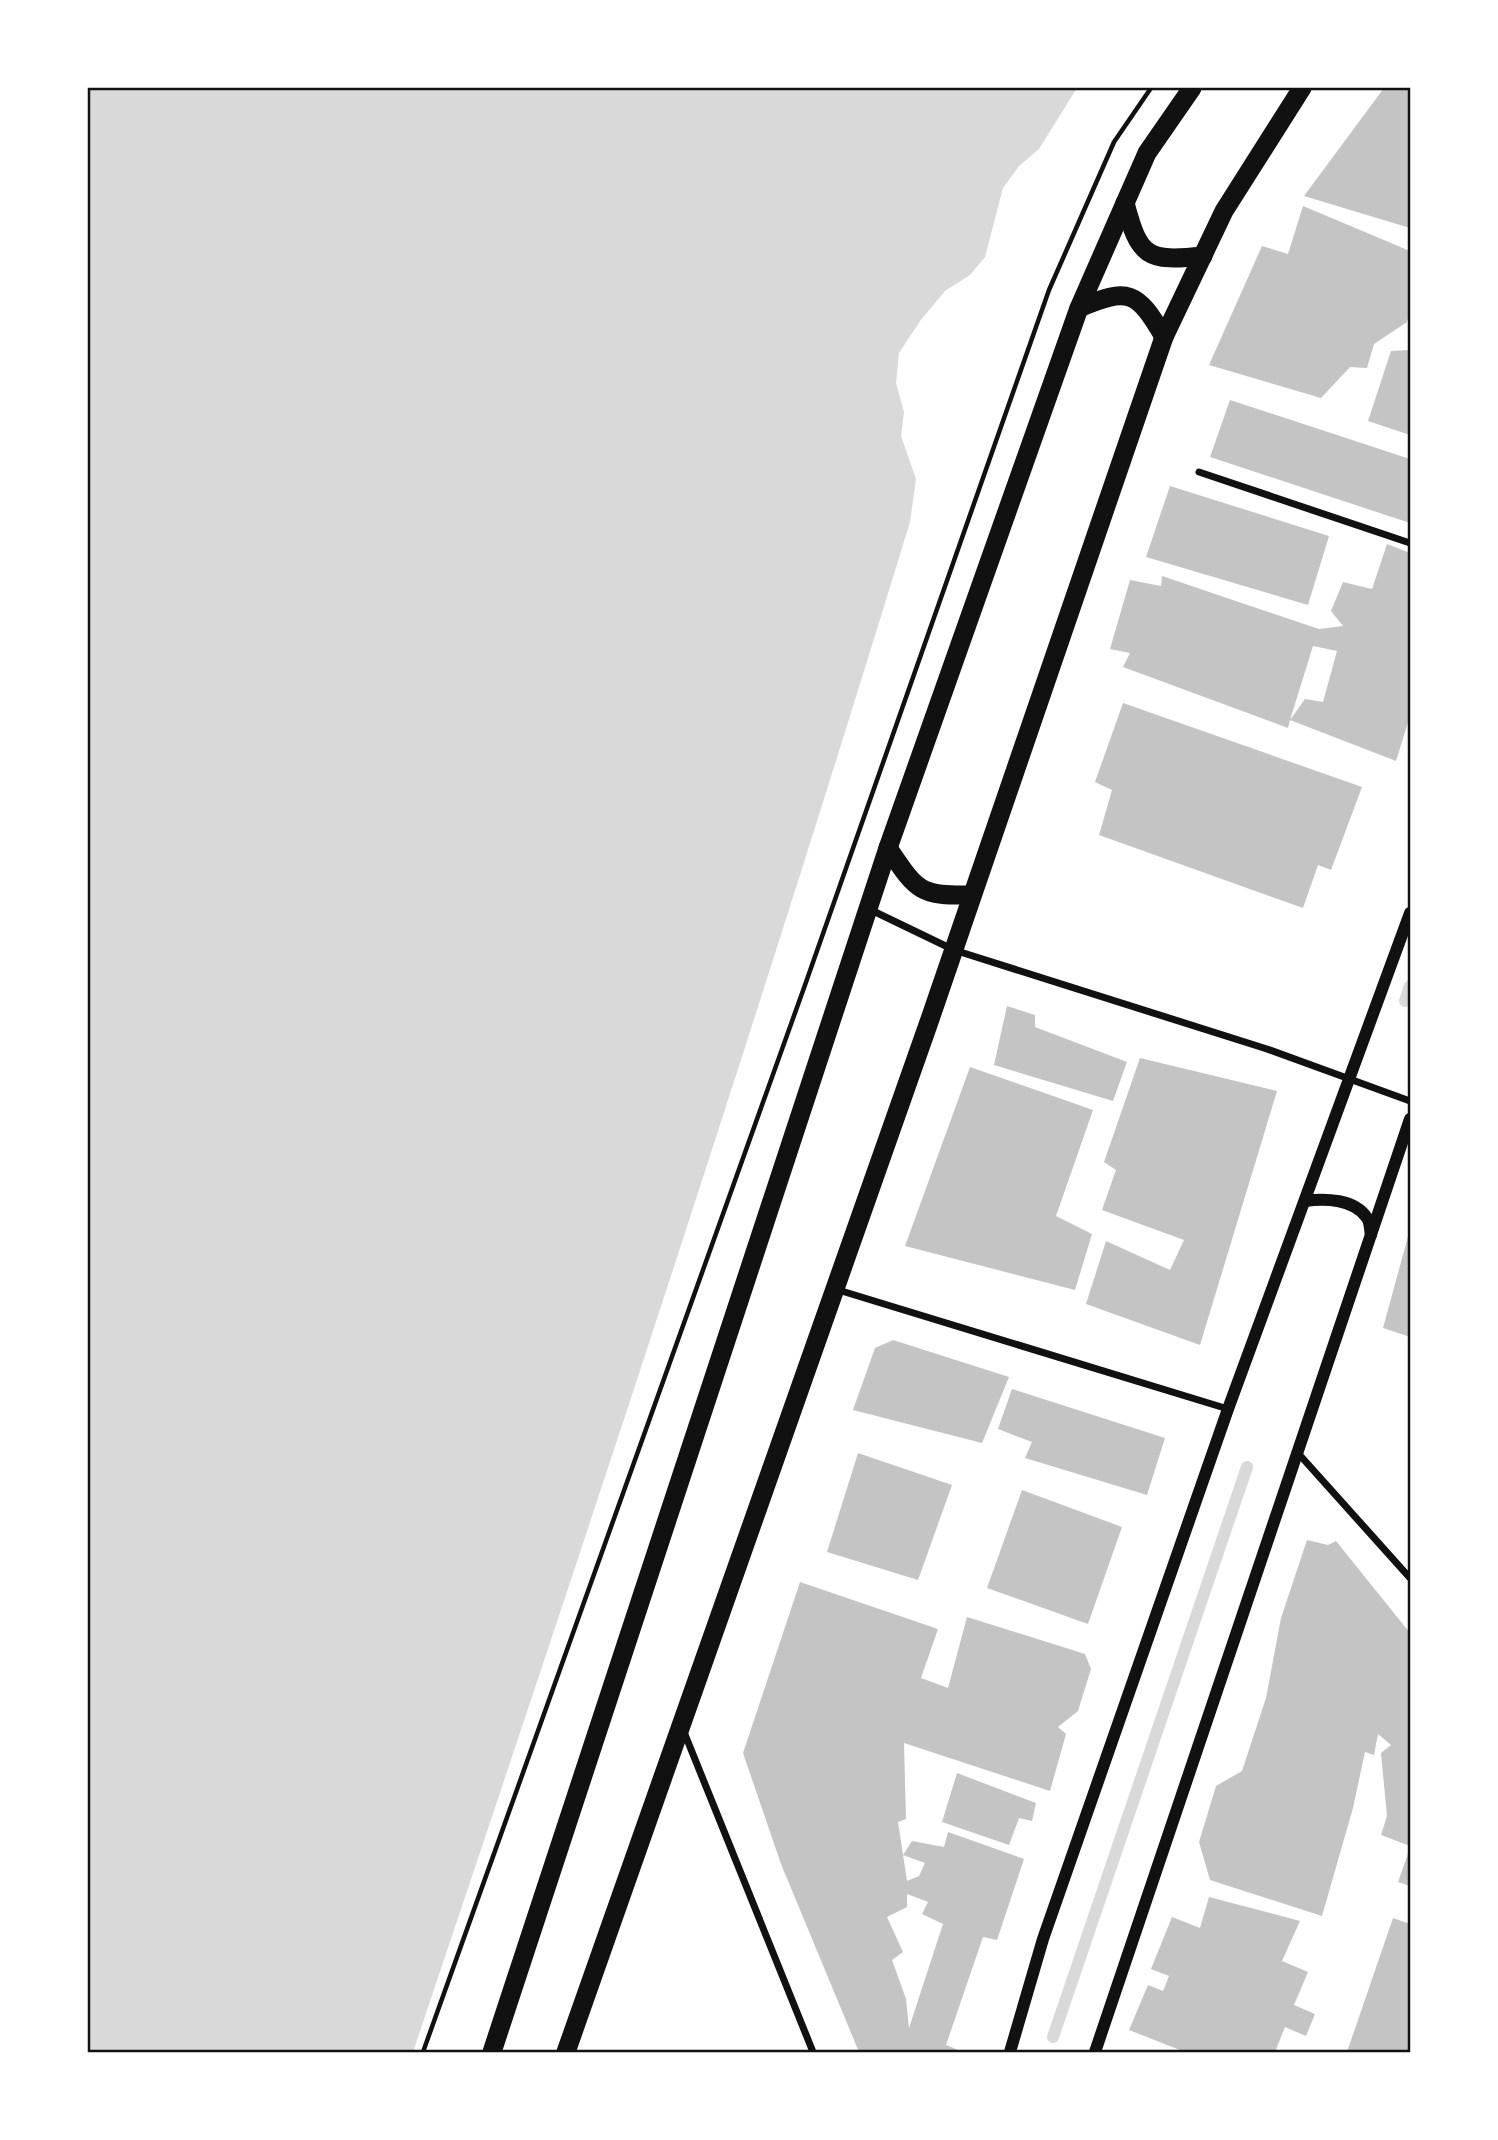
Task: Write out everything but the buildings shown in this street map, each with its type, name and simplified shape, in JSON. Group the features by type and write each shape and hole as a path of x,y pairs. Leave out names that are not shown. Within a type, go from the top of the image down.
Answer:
{"highway":[{"path":"492,2053 888,848 1079,308 1147,153 1192,88"},
{"path":"566,2053 954,950 1164,337 1224,211 1302,88"},
{"path":"1125,202 1135,239 1150,253 1170,259 1203,256"},
{"path":"1079,308 1111,295 1133,297 1148,311 1164,337"},
{"path":"888,848 912,884 926,892 972,895"}],"street":[{"path":"1199,472 1410,543"},
{"path":"868,908 954,950 1351,1079 1410,1101"},
{"path":"1010,2053 1043,1940 1228,1409 1410,913"},
{"path":"1095,2053 1410,1119"},
{"path":"1306,1201 1322,1198 1349,1204 1367,1218 1371,1235"},
{"path":"834,1289 1228,1409"},
{"path":"1297,1452 1410,1578"},
{"path":"682,1727 813,2053"}],"path":[{"path":"423,2053 809,972 1049,289 1114,142 1151,88"}],"shaded area":[{"path":"88,88 1077,88 1039,149 1019,166 1003,188 985,257 970,275 945,291 920,321 899,353 896,383 904,412 901,436 916,479 910,522 667,1289 413,2052 88,2052"}],"waterway":[{"path":"1405,1001 1410,986"},
{"path":"1053,2037 1247,1467"}]}
